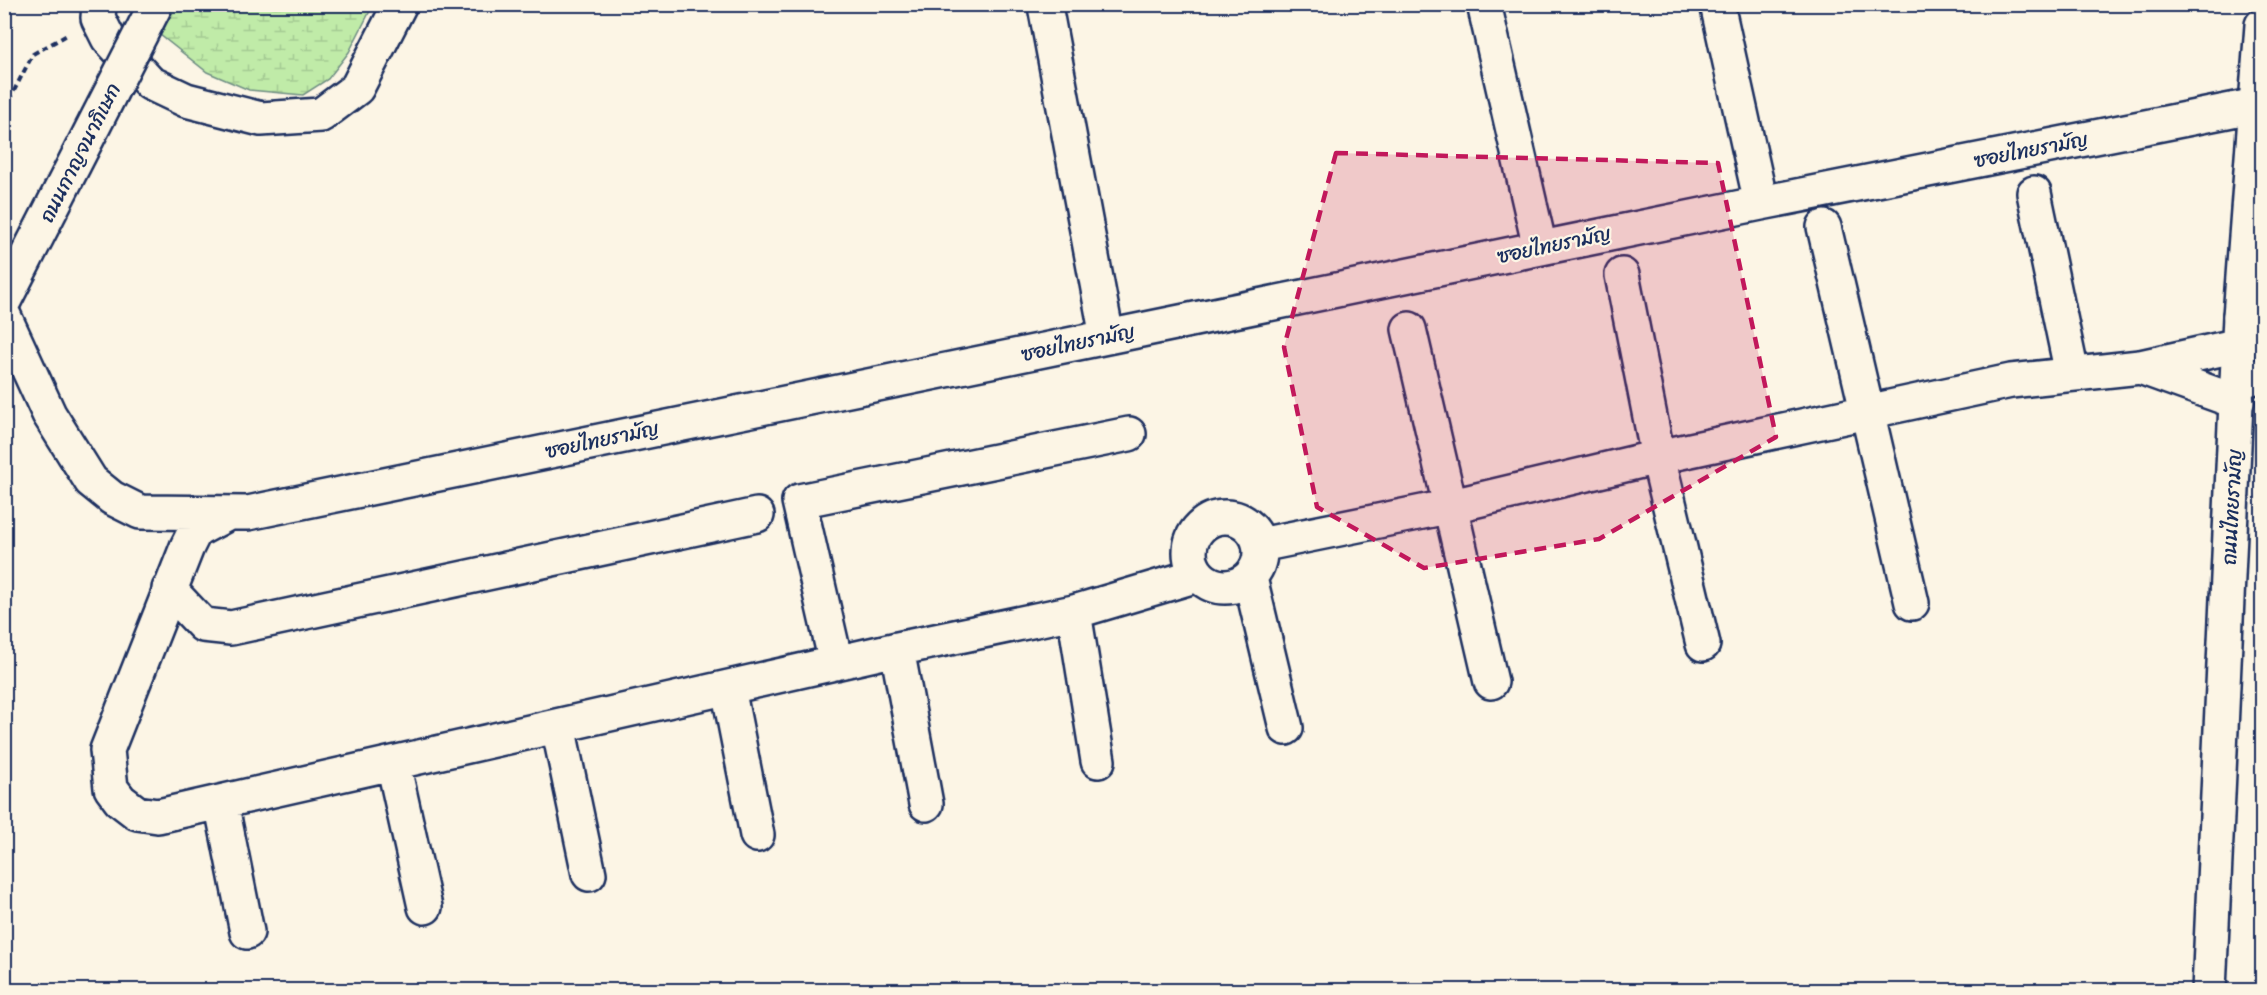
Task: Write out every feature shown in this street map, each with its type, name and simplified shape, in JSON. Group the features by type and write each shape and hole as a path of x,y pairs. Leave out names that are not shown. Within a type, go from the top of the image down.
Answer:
{"main road":[{"name":"ถนนกาญจนาภิเษก","path":"4,301 156,4"},
{"path":"98,11 108,38 150,82 186,100 261,119 321,115 357,88 400,4"},
{"path":"1484,4 1540,248"},
{"path":"1717,4 1761,203"},
{"path":"1045,6 1107,337"},
{"name":"ถนนไทยรามัญ","path":"2210,990 2246,386 2262,24"},
{"name":"ซอยไทยรามัญ","path":"4,316 49,414 91,481 112,498 140,512 248,513 1761,203 2259,105"},
{"path":"2034,193 2072,375"},
{"path":"1824,227 1912,603"},
{"path":"1622,275 1658,457 1703,644"},
{"path":"1260,545 1452,506 1658,457 2011,381 2140,366 2247,325"},
{"path":"1409,329 1452,506 1491,682"},
{"path":"2140,366 2246,386"},
{"path":"836,663 799,501 1129,434"},
{"path":"229,513 195,531 169,589 107,750 111,788 120,800 137,813 158,816 897,649 1074,612 1198,575"},
{"path":"169,589 202,625 231,628 757,515"},
{"path":"1227,516 1238,519 1256,534 1260,545 1260,557 1250,578 1240,584 1217,587 1198,575 1191,564 1191,541 1205,523 1227,516"},
{"path":"1250,578 1286,728"},
{"path":"1074,612 1098,761"},
{"path":"897,649 926,804"},
{"path":"728,688 757,835"},
{"path":"558,726 589,874"},
{"path":"393,764 425,907"},
{"path":"221,802 247,932"}],"path":[{"path":"4,110 33,54 98,11"}],"highlighted area":[{"path":"1336,153 1718,163 1776,437 1599,539 1424,568 1317,507 1284,347"}],"green space":[{"path":"128,4 373,5 349,52 328,79 303,95 249,90 207,72 126,8"}]}
